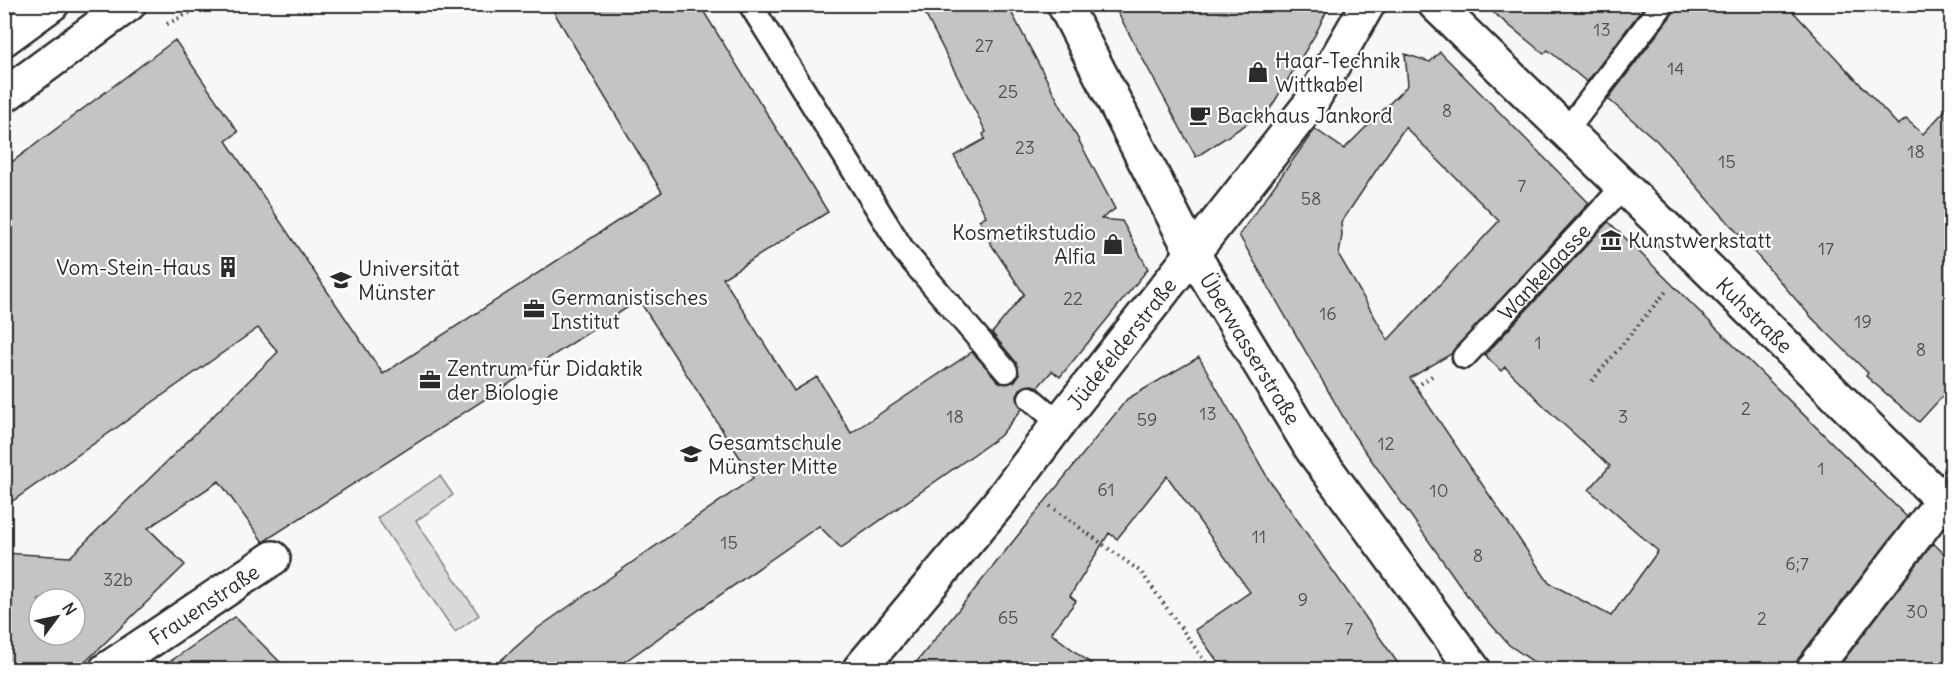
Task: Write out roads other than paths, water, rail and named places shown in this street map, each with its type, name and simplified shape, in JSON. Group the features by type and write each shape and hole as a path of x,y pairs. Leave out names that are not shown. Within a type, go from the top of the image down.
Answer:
{"street":[{"path":"4,39 52,4"},
{"path":"4,96 129,4"},
{"name":"Überwasserstraße","path":"1064,4 1193,254 1311,448 1474,669"},
{"name":"Jüdefelderstraße","path":"859,669 1008,492 1059,423 1311,103 1368,4"},
{"name":"Kuhstraße","path":"1435,4 1947,494"},
{"path":"1813,669 1947,494"},
{"name":"Frauenstraße","path":"106,669 273,558"}],"lane":[{"path":"750,4 903,250 1006,371"},
{"path":"1567,130 1664,4"},
{"name":"Wankelgasse","path":"1464,357 1624,186"},
{"path":"1030,398 1059,423"}],"place":[{"name":"Haar-Technik Wittkabel","path":"1258,72"},
{"name":"Backhaus Jankord","path":"1200,115"},
{"name":"Kunstwerkstatt","path":"1611,240"},
{"name":"Kosmetikstudio Alfia","path":"1113,244"},
{"name":"Vom-Stein-Haus","path":"228,267"},
{"name":"Universität Münster","path":"341,280"},
{"name":"Germanistisches Institut","path":"534,309"},
{"name":"Zentrum für Didaktik der Biologie","path":"430,380"},
{"name":"Gesamtschule Münster Mitte","path":"691,454"}]}
